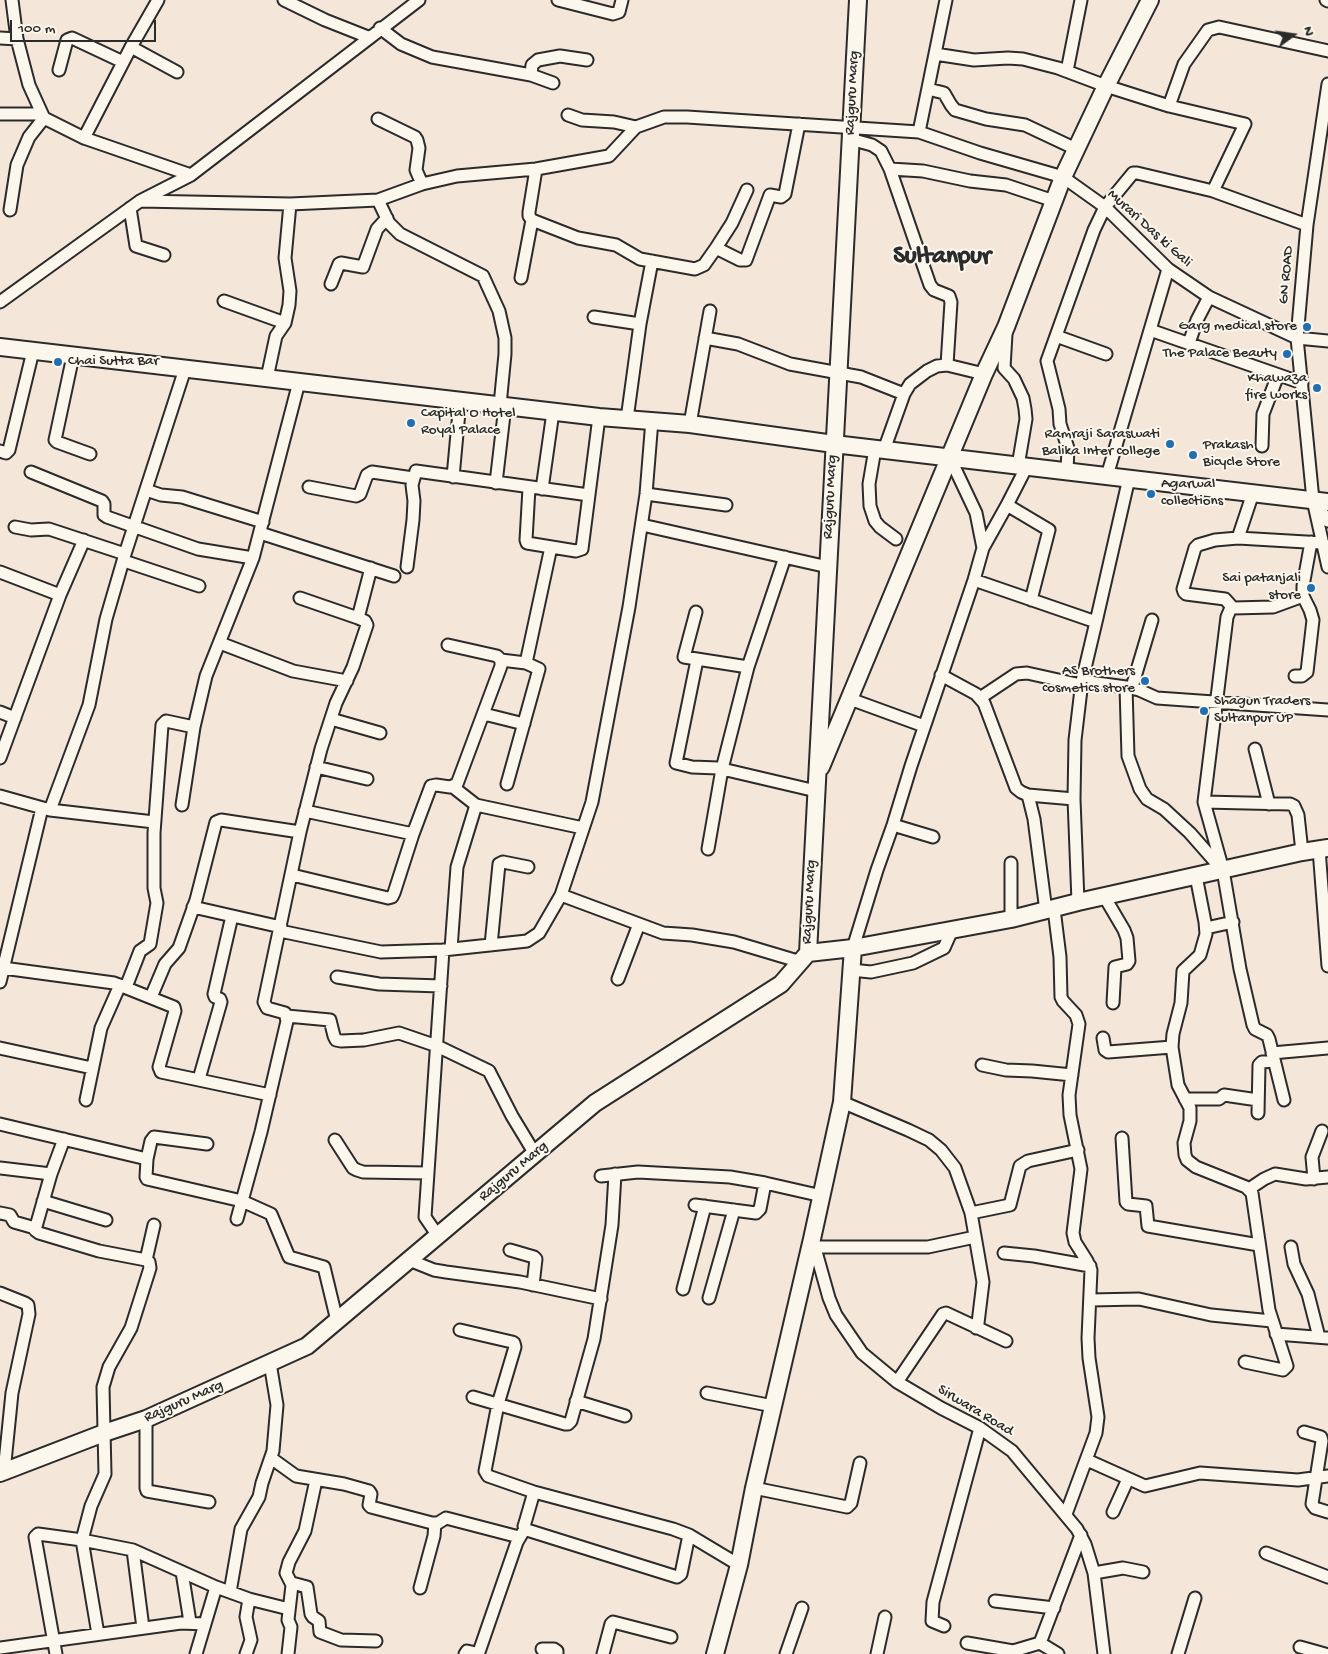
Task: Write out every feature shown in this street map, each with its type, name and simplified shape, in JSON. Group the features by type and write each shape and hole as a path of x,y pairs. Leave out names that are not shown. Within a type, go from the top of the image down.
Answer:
{"street":[{"path":"12,0 17,40 29,85 42,116"},
{"path":"84,138 131,47 158,0"},
{"path":"284,0 325,20 368,37"},
{"path":"0,302 135,205 191,175 368,37 419,0"},
{"path":"558,0 613,14 619,12 622,0"},
{"name":"Rajguru Marg","path":"2,1472 146,1420 307,1346 595,1103 781,984 804,958 816,785 858,0"},
{"path":"918,132 946,0"},
{"path":"1067,71 1081,0"},
{"path":"697,660 676,761 678,764 722,769 816,785 984,374 1006,327 1062,177 1150,0"},
{"path":"1169,106 1184,64 1208,30 1219,27 1328,51"},
{"path":"380,28 401,44 432,56 531,75 553,82"},
{"path":"0,38 17,40"},
{"path":"59,70 68,40 72,38 123,62"},
{"path":"131,47 176,72"},
{"path":"935,54 974,60 1016,58 1067,71 1106,86 1169,106 1245,124 1213,191"},
{"path":"531,75 532,65 538,60 560,56 587,60"},
{"name":"GN ROAD","path":"1320,501 1297,338 1307,225 1328,84"},
{"path":"928,89 944,94 955,110 986,119 1025,125 1076,149"},
{"path":"0,114 42,116 84,138 191,175"},
{"path":"568,115 582,120 614,122 636,127"},
{"path":"10,210 17,165 29,137 42,116"},
{"path":"135,205 290,204 378,200 422,184 456,176 536,169 608,156 636,127 664,117 687,116 799,124 850,133 881,151 890,169 930,285 934,290 949,296 951,302 947,365"},
{"path":"378,119 415,137 419,148 416,170 422,184"},
{"path":"716,248 740,260 746,260 770,195 781,197 785,194 799,124"},
{"name":"Murari Das ki Gali","path":"850,133 918,132 980,153 1062,177 1105,207 1168,269 1209,297 1297,338 1328,341"},
{"path":"521,278 532,220 529,212 536,169"},
{"path":"890,169 915,170 970,181 1006,185 1054,201"},
{"path":"1067,471 1068,448 1060,424 1059,409 1048,366 1048,357 1094,230 1105,207 1129,176 1137,173 1213,191 1307,225"},
{"path":"532,220 578,238 616,245 634,257 699,268 704,265 732,224 748,190"},
{"path":"378,200 387,218 400,234 483,276 499,311 505,338 505,354 496,483"},
{"path":"267,378 276,336 285,323 290,298 285,258 290,204"},
{"path":"135,205 136,246 164,256"},
{"path":"331,284 339,264 363,267 377,229 387,218"},
{"path":"627,419 640,324 652,260"},
{"path":"1107,476 1168,269"},
{"path":"1189,343 1197,320 1209,297"},
{"path":"224,301 285,323"},
{"path":"690,424 710,311"},
{"path":"594,317 640,324"},
{"path":"720,1652 754,1488 814,1243 842,1102 852,948 983,548 1007,505 1023,466 1025,409 1023,398 1014,379 1004,368 1006,327"},
{"path":"1150,330 1302,383"},
{"path":"1056,336 1106,354"},
{"path":"705,338 738,344 790,364 861,377 904,394"},
{"path":"0,347 553,412 690,424 880,450 1320,501"},
{"path":"0,451 6,452 9,450 33,351"},
{"path":"73,356 55,440 90,454"},
{"path":"896,539 875,520 870,506 869,484 880,450 904,394 910,384 919,376 937,366 947,365 984,374"},
{"path":"0,982 46,809 89,706 106,619 185,369"},
{"path":"1262,446 1263,414 1278,375"},
{"path":"182,805 194,726 206,676 253,558 299,382"},
{"path":"453,477 460,401"},
{"path":"542,489 553,412"},
{"path":"529,488 527,542 552,548 576,551 582,549 599,417"},
{"path":"193,907 381,952 447,950 527,941 539,933 560,895 592,802 630,607 646,494 652,420"},
{"path":"950,458 976,513 983,548"},
{"path":"407,567 413,520 413,478 414,473 419,471 589,495"},
{"path":"31,472 102,501 105,516 198,549 253,558"},
{"path":"309,487 356,496 360,494 367,475 372,472 413,478"},
{"path":"1078,902 1074,740 1082,683 1129,478"},
{"path":"146,490 161,495 182,496 262,528 394,576"},
{"path":"1238,538 1253,493"},
{"path":"646,494 726,505"},
{"path":"1320,501 1328,520"},
{"path":"1295,676 1302,676 1307,672 1313,620 1303,596 1303,586 1317,543 1320,501"},
{"path":"1007,505 1046,527 1048,530 1049,534 1031,600"},
{"path":"642,525 828,567"},
{"path":"16,527 31,530 39,528 49,529 84,540 125,558 200,586"},
{"path":"1303,596 1273,607 1233,608 1224,599 1186,594 1183,589 1195,548 1198,544 1238,538 1317,543"},
{"path":"0,758 60,595 84,540"},
{"path":"1317,543 1328,567"},
{"path":"526,663 552,548"},
{"path":"708,849 722,769 748,667 785,557"},
{"path":"358,618 371,568"},
{"path":"0,572 60,595"},
{"path":"974,580 1096,622"},
{"path":"300,598 358,618 365,621 367,625 347,681 338,697 330,719 316,767 300,832 264,1002 267,1008 286,1013 287,1016 330,1020 336,1040 364,1040 399,1033 437,1046 489,1070 512,1116 535,1154"},
{"path":"1233,608 1230,610 1228,617 1204,802 1223,870 1240,969 1253,1025 1255,1029 1267,1035 1284,1100"},
{"path":"696,612 684,654 686,659 729,663 748,667"},
{"path":"1152,620 1129,687 1128,756 1140,789 1147,799 1164,809 1196,839 1223,870"},
{"path":"220,643 293,670 347,681"},
{"path":"448,645 497,656 502,660 526,663 539,669 507,784"},
{"path":"453,787 457,784 484,714 502,660"},
{"path":"980,698 1012,675 1022,673 1082,683 1129,687 1157,698 1328,710"},
{"path":"941,675 980,698 1016,788 1028,795 1074,799"},
{"path":"850,699 924,726"},
{"path":"0,712 15,718"},
{"path":"484,714 524,724"},
{"path":"330,719 380,733"},
{"path":"86,1100 101,1028 140,951 148,946 152,939 157,903 154,888 154,822 163,723 170,721 194,726"},
{"path":"1255,749 1269,804"},
{"path":"316,767 367,779"},
{"path":"292,875 388,898 392,897 431,786 453,787 476,805 583,828"},
{"path":"1028,795 1060,957 1061,997 1062,1001 1076,1015 1079,1024 1069,1095 1070,1115 1081,1170 1073,1238 1090,1266 1092,1278 1089,1358 1098,1417 1096,1433 1066,1514"},
{"path":"0,796 46,809 154,822"},
{"path":"1204,802 1290,804 1294,806 1298,815 1302,852"},
{"path":"438,1236 425,1217 441,986 457,866 476,805"},
{"path":"305,811 413,834"},
{"path":"151,997 165,964 180,948 193,907 214,826 218,820 300,832"},
{"path":"893,825 933,838"},
{"path":"560,895 663,933 692,935 734,942 804,958 1011,919 1104,896 1302,852 1324,849 1328,966"},
{"path":"491,945 499,864 503,862 528,867"},
{"path":"1011,863 1011,919"},
{"path":"1196,876 1206,928 1200,955 1183,970 1181,1003 1173,1034 1172,1047 1178,1086 1189,1104 1190,1113 1184,1148 1187,1160 1196,1167 1249,1189 1252,1193 1258,1245 1272,1321 1287,1366 1283,1370 1245,1362"},
{"path":"1104,896 1127,938 1129,961 1127,964 1115,968 1114,1003"},
{"path":"199,1080 221,1002 214,994 232,916"},
{"path":"1206,928 1232,922"},
{"path":"618,979 639,924"},
{"path":"851,970 871,972 913,963 944,948 952,930"},
{"path":"4,968 123,986 174,1006 175,1009 159,1070 270,1095"},
{"path":"337,976 379,984 441,986"},
{"path":"237,1219 270,1095 287,1016"},
{"path":"1102,1038 1105,1050 1108,1052 1172,1047"},
{"path":"0,1048 92,1068"},
{"path":"1258,1113 1259,1065 1262,1062 1273,1057 1328,1048"},
{"path":"982,1065 1006,1070 1032,1070 1072,1075"},
{"path":"1185,1099 1217,1100 1224,1095 1258,1100"},
{"path":"842,1102 929,1140 955,1168 971,1214 983,1290 976,1328"},
{"path":"0,1124 147,1159"},
{"path":"1314,1179 1312,1157 1322,1132"},
{"path":"207,1144 154,1137 151,1141 147,1159 145,1174 147,1179 242,1201 271,1214 289,1257 324,1267 337,1321"},
{"path":"1122,1138 1126,1202 1128,1204 1146,1206 1148,1226 1258,1245"},
{"path":"35,1228 51,1174 64,1139"},
{"path":"335,1140 353,1168 357,1170 363,1172 428,1173"},
{"path":"971,1214 1010,1205 1020,1166 1028,1161 1078,1150"},
{"path":"0,1168 51,1174"},
{"path":"601,1176 638,1172 745,1179 822,1196"},
{"path":"473,1397 565,1424 571,1421 594,1339 612,1225 615,1174"},
{"path":"1249,1189 1275,1174 1314,1179 1328,1178"},
{"path":"683,1289 700,1206 759,1212 764,1183"},
{"path":"43,1201 106,1220"},
{"path":"709,1298 734,1210"},
{"path":"0,1213 10,1215 14,1222 35,1228 39,1233 99,1251 149,1262 150,1268 134,1321 106,1373 102,1394 105,1474 91,1506 82,1540 98,1634"},
{"path":"146,1260 154,1225"},
{"path":"814,1243 928,1247 975,1237"},
{"name":"Sirwara Road","path":"814,1243 829,1298 836,1315 862,1353 898,1382 940,1408 980,1428 1012,1452 1066,1514 1081,1535 1094,1573 1104,1654"},
{"path":"1276,1334 1324,1338 1308,1294 1294,1264 1291,1247"},
{"path":"510,1250 536,1259 533,1285"},
{"path":"1004,1253 1034,1256 1090,1266"},
{"path":"409,1260 446,1272 533,1285 601,1299"},
{"path":"0,1293 26,1302 29,1309 14,1385 5,1418 2,1472"},
{"path":"1090,1300 1140,1299 1203,1314 1272,1321"},
{"path":"898,1382 943,1314 948,1314 1006,1341"},
{"path":"460,1330 512,1342 515,1347 498,1404 485,1471 488,1476 534,1492 673,1529 689,1536 739,1565"},
{"path":"230,1592 241,1529 259,1497 271,1458 277,1405 270,1363"},
{"path":"707,1394 774,1406"},
{"path":"576,1401 625,1416"},
{"path":"146,1420 146,1488 148,1491 209,1502"},
{"path":"944,1626 932,1621 933,1602 980,1428"},
{"path":"1304,1432 1318,1436 1322,1441 1312,1505 1315,1508 1328,1512"},
{"path":"271,1458 296,1476 344,1484 369,1491 371,1494 370,1506 435,1523 446,1518 522,1533 531,1532 677,1577 681,1574 689,1536"},
{"path":"1087,1460 1145,1486 1200,1473 1298,1480 1328,1476"},
{"path":"754,1488 847,1507 851,1503 860,1463"},
{"path":"1113,1512 1128,1479"},
{"path":"316,1480 305,1531 287,1568 287,1577 292,1583 308,1587 311,1614 319,1621 320,1632 341,1640 376,1641"},
{"path":"465,1654 468,1651 479,1652 522,1533 534,1492"},
{"path":"420,1588 434,1536 435,1523"},
{"path":"56,1654 35,1537 38,1534 132,1550 216,1587 249,1599 289,1609"},
{"path":"1040,1643 1081,1535"},
{"path":"132,1550 143,1628"},
{"path":"1266,1553 1328,1577"},
{"path":"1094,1573 1123,1568 1143,1572"},
{"path":"182,1572 190,1622"},
{"path":"288,1654 291,1627 288,1620 292,1583"},
{"path":"196,1654 216,1587"},
{"path":"1178,1654 1194,1598"},
{"path":"246,1654 251,1640 246,1616 249,1599"},
{"path":"995,1601 1054,1608"},
{"path":"786,1654 802,1608"},
{"path":"877,1654 885,1617"},
{"path":"0,1648 190,1622 205,1624"},
{"path":"603,1654 613,1622 671,1637"},
{"path":"968,1644 982,1650 1013,1651 1040,1643 1058,1654"},
{"path":"1300,1647 1325,1654"},
{"path":"542,1649 554,1649 557,1651 557,1654"}],"place":[{"name":"Garg medical store","path":"1307,327"},
{"name":"The Palace Beauty","path":"1287,354"},
{"name":"Chai Sutta Bar","path":"58,362"},
{"name":"Khawaza fire works","path":"1317,388"},
{"name":"Capital O Hotel Royal Palace","path":"411,423"},
{"name":"Ramraji Saraswati Balika Inter college","path":"1170,444"},
{"name":"Prakash Bicycle Store","path":"1193,455"},
{"name":"Agarwal collections","path":"1151,494"},
{"name":"Sai patanjali store","path":"1311,588"},
{"name":"AS Brothers cosmetics store","path":"1145,681"},
{"name":"Shagun Traders Sultanpur UP","path":"1204,711"}],"district":[{"name":"Sultanpur","path":"942,258"}]}
